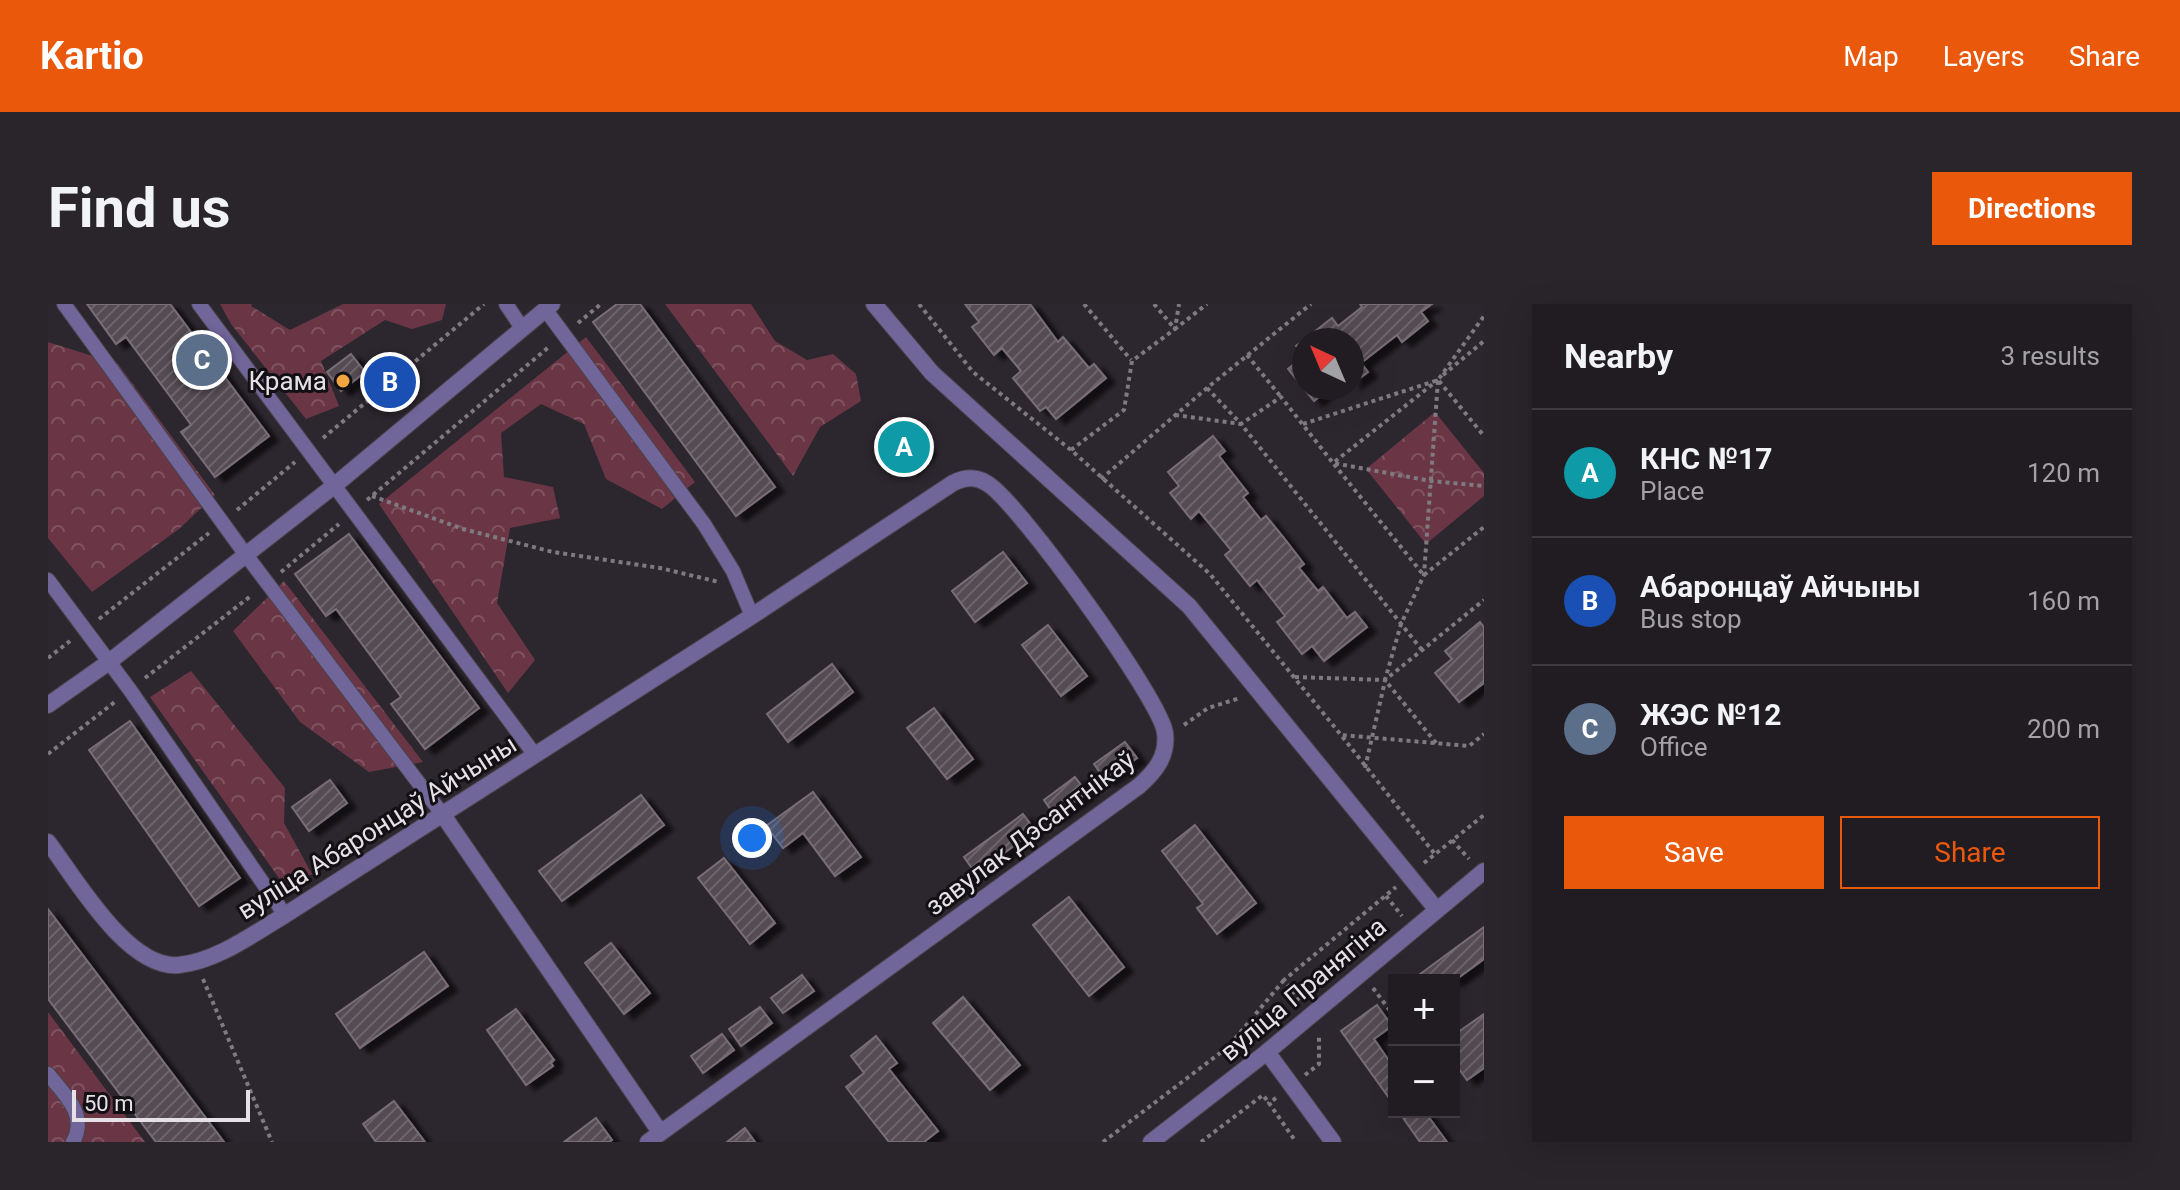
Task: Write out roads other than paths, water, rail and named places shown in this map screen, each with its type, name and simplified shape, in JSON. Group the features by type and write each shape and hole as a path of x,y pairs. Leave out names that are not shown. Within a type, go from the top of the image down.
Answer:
{"street":[{"path":"874,304 932,373 1189,606 1437,910"},
{"path":"48,705 109,662 335,485 549,307"},
{"name":"завулак Дэсантнікаў","path":"654,1137 1139,786 1162,759 1166,738 1161,717 1147,692 1067,577 1011,505 996,489 981,480 967,478 953,483 752,616"},
{"name":"вуліца Абаронцаў Айчыны","path":"48,842 132,949 161,964 196,962 226,949 285,915 752,616"},
{"path":"443,815 654,1137"},
{"name":"вуліца Пранягіна","path":"1151,1142 1267,1052 1484,871"},
{"path":"1267,1052 1333,1142"}],"lane":[{"path":"64,304 246,555 443,815"},
{"path":"199,304 535,755"},
{"path":"506,304 522,328"},
{"path":"549,307 564,335 704,524 741,587 752,616"},
{"path":"48,580 130,690 285,915"},
{"path":"48,1074 75,1109 78,1128 73,1142"}],"place":[{"name":"ЖЭС №12","path":"202,360"},
{"name":"Крама","path":"343,381"},
{"name":"Абаронцаў Айчыны","path":"390,382"},
{"name":"КНС №17","path":"904,447"}]}
